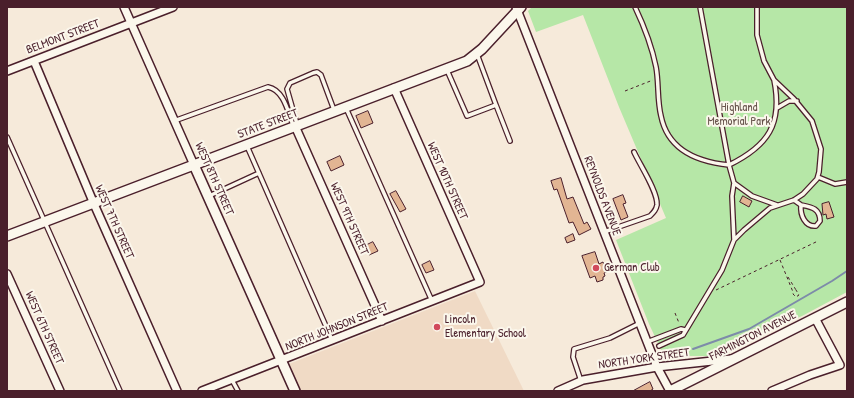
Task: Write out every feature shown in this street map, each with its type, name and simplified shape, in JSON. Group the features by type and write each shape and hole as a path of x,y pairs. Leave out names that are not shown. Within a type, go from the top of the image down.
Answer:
{"street":[{"name":"WEST 8TH STREET","path":"124,7 295,391"},
{"name":"BELMONT STREET","path":"7,71 173,7"},
{"name":"STATE STREET","path":"7,236 467,61 477,54 518,8"},
{"name":"REYNOLDS AVENUE","path":"518,8 647,342 658,369 670,391"},
{"name":"WEST 7TH STREET","path":"34,61 94,204 177,391"},
{"name":"WEST 10TH STREET","path":"394,88 480,282"},
{"name":"WEST 9TH STREET","path":"296,126 382,321"},
{"name":"WEST 6TH STREET","path":"7,274 60,391"},
{"name":"NORTH JOHNSON STREET","path":"202,391 282,361 480,282"},
{"name":"FARMINGTON AVENUE","path":"670,391 847,302"},
{"path":"772,391 781,389 840,365 815,318"},
{"name":"NORTH YORK STREET","path":"558,391 581,381 736,358"}],"lane":[{"path":"635,7 645,30 656,67 662,123 677,146 699,160 730,165 752,154 765,140 777,108 774,80"},
{"path":"659,346 683,335 683,330 708,294 725,265 734,240 732,196 734,183 700,7"},
{"path":"734,240 753,220 777,205 794,200 803,194 818,177 822,154 819,139 809,116 797,101 774,80 764,61 757,27 757,7"},
{"path":"477,54 510,141"},
{"path":"447,69 467,116 496,105"},
{"path":"296,126 287,90 290,83 313,73 317,72 321,75 334,112"},
{"path":"174,121 268,86 275,88 280,94 296,126"},
{"path":"777,108 789,101 797,101"},
{"path":"346,107 432,301"},
{"path":"7,137 120,391"},
{"path":"246,145 332,340"},
{"path":"604,232 650,216 655,211 657,204 654,193 634,152"},
{"path":"208,196 259,173"},
{"path":"818,177 835,184 847,182"},
{"path":"734,183 752,196 777,205"},
{"path":"794,200 801,205 814,207 818,212 820,220 816,226 811,226 806,223 802,216 801,205"},
{"path":"581,381 574,357 574,349 610,338 640,323"},
{"path":"647,342 683,330"},
{"path":"232,380 238,391"}],"path":[{"path":"625,91 657,78"},
{"path":"708,294 818,241"},
{"path":"780,260 788,277 789,276 799,294 798,296 794,296 794,292 786,278 788,277"},
{"path":"675,313 683,330"}],"shaded area":[{"name":"Lincoln Elementary School","path":"475,291 524,391 301,391 289,364"}],"green space":[{"name":"Highland Memorial Park","path":"532,7 847,7 847,292 802,316 710,356 664,356 649,324 616,240 666,218 619,107 583,15 536,32 528,11"}],"building":[{"path":"368,111 373,123 361,128 356,116"},
{"path":"340,156 344,165 331,171 327,162"},
{"path":"561,178 567,199 573,197 584,224 587,222 591,229 579,235 573,222 569,223 557,189 554,190 551,181"},
{"path":"396,191 406,209 400,212 390,194"},
{"path":"623,195 626,203 623,204 628,217 621,220 613,199"},
{"path":"743,196 752,201 749,207 740,202"},
{"path":"829,202 834,217 827,219 826,214 823,215 822,204"},
{"path":"573,234 575,240 567,243 565,238"},
{"path":"373,242 378,251 369,255 365,246"},
{"name":"German Club","path":"595,252 599,264 603,262 607,272 604,273 605,276 603,277 603,280 597,282 595,276 590,278 582,256"},
{"path":"430,261 434,270 426,273 422,265"},
{"path":"650,382 653,389 650,391 633,391"}],"waterway":[{"path":"693,349 749,329 847,271"}],"place":[{"name":"German Club","path":"596,268"},
{"name":"Lincoln Elementary School","path":"437,327"}]}
